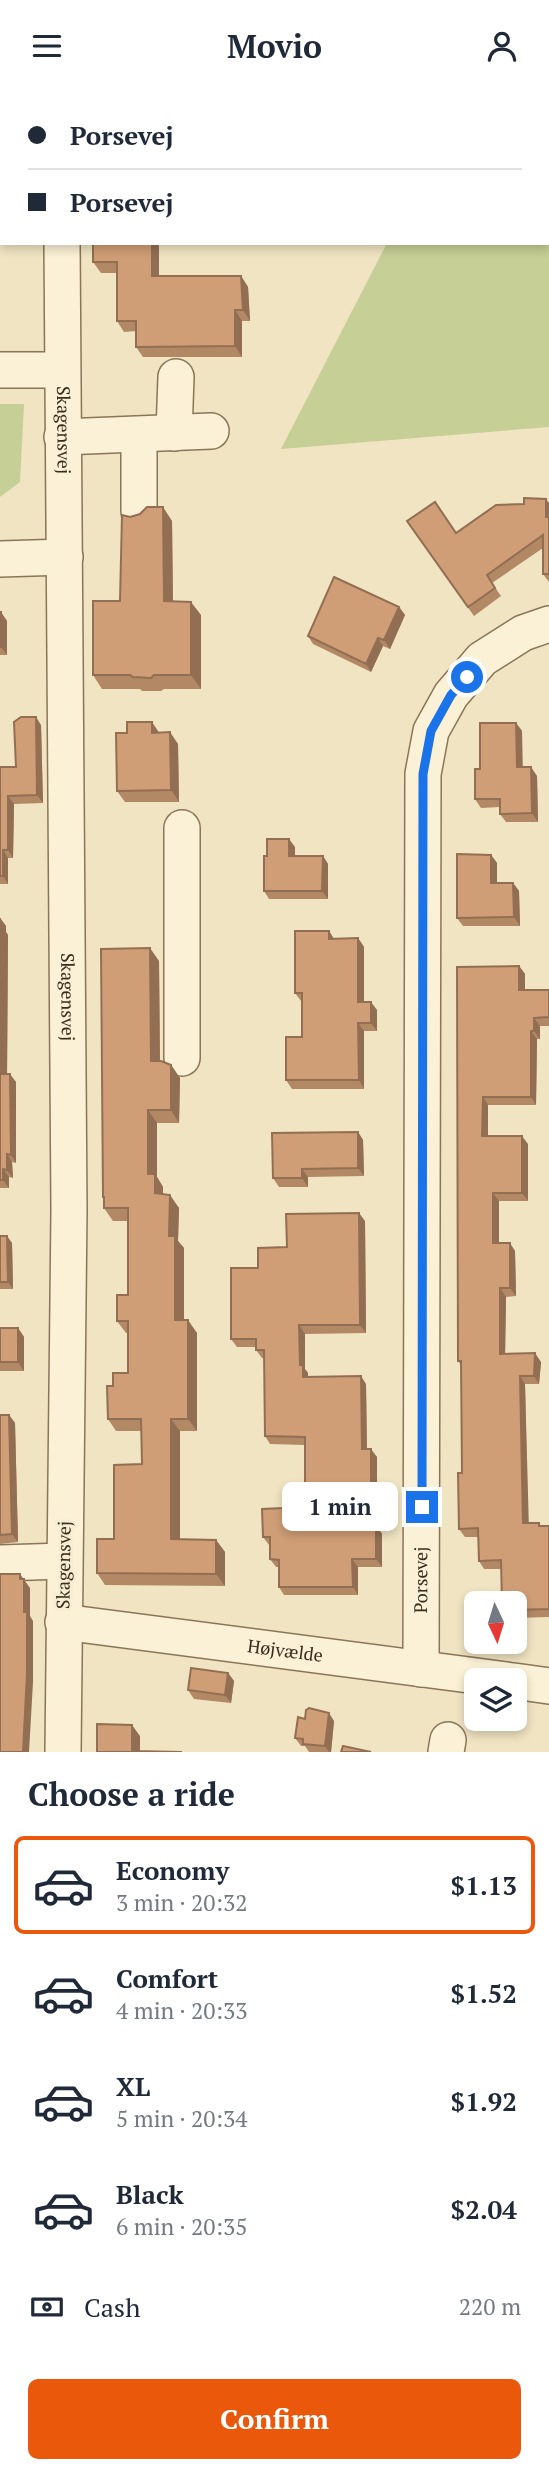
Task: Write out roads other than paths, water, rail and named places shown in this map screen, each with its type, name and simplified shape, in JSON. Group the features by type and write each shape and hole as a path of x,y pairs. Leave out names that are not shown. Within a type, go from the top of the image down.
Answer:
{"street":[{"name":"Skagensvej","path":"62,245 68,1225 63,1752"},
{"path":"0,370 62,370"},
{"path":"174,433 176,377"},
{"path":"62,437 211,431"},
{"path":"139,435 139,511"},
{"path":"0,559 65,557"},
{"name":"Porsevej","path":"421,1669 423,774 431,731 451,695 482,659 523,632 549,624"},
{"path":"181,828 182,1058"},
{"path":"0,1563 64,1561"},
{"name":"Højvælde","path":"63,1622 464,1674"},
{"path":"527,1682 549,1685"}]}
